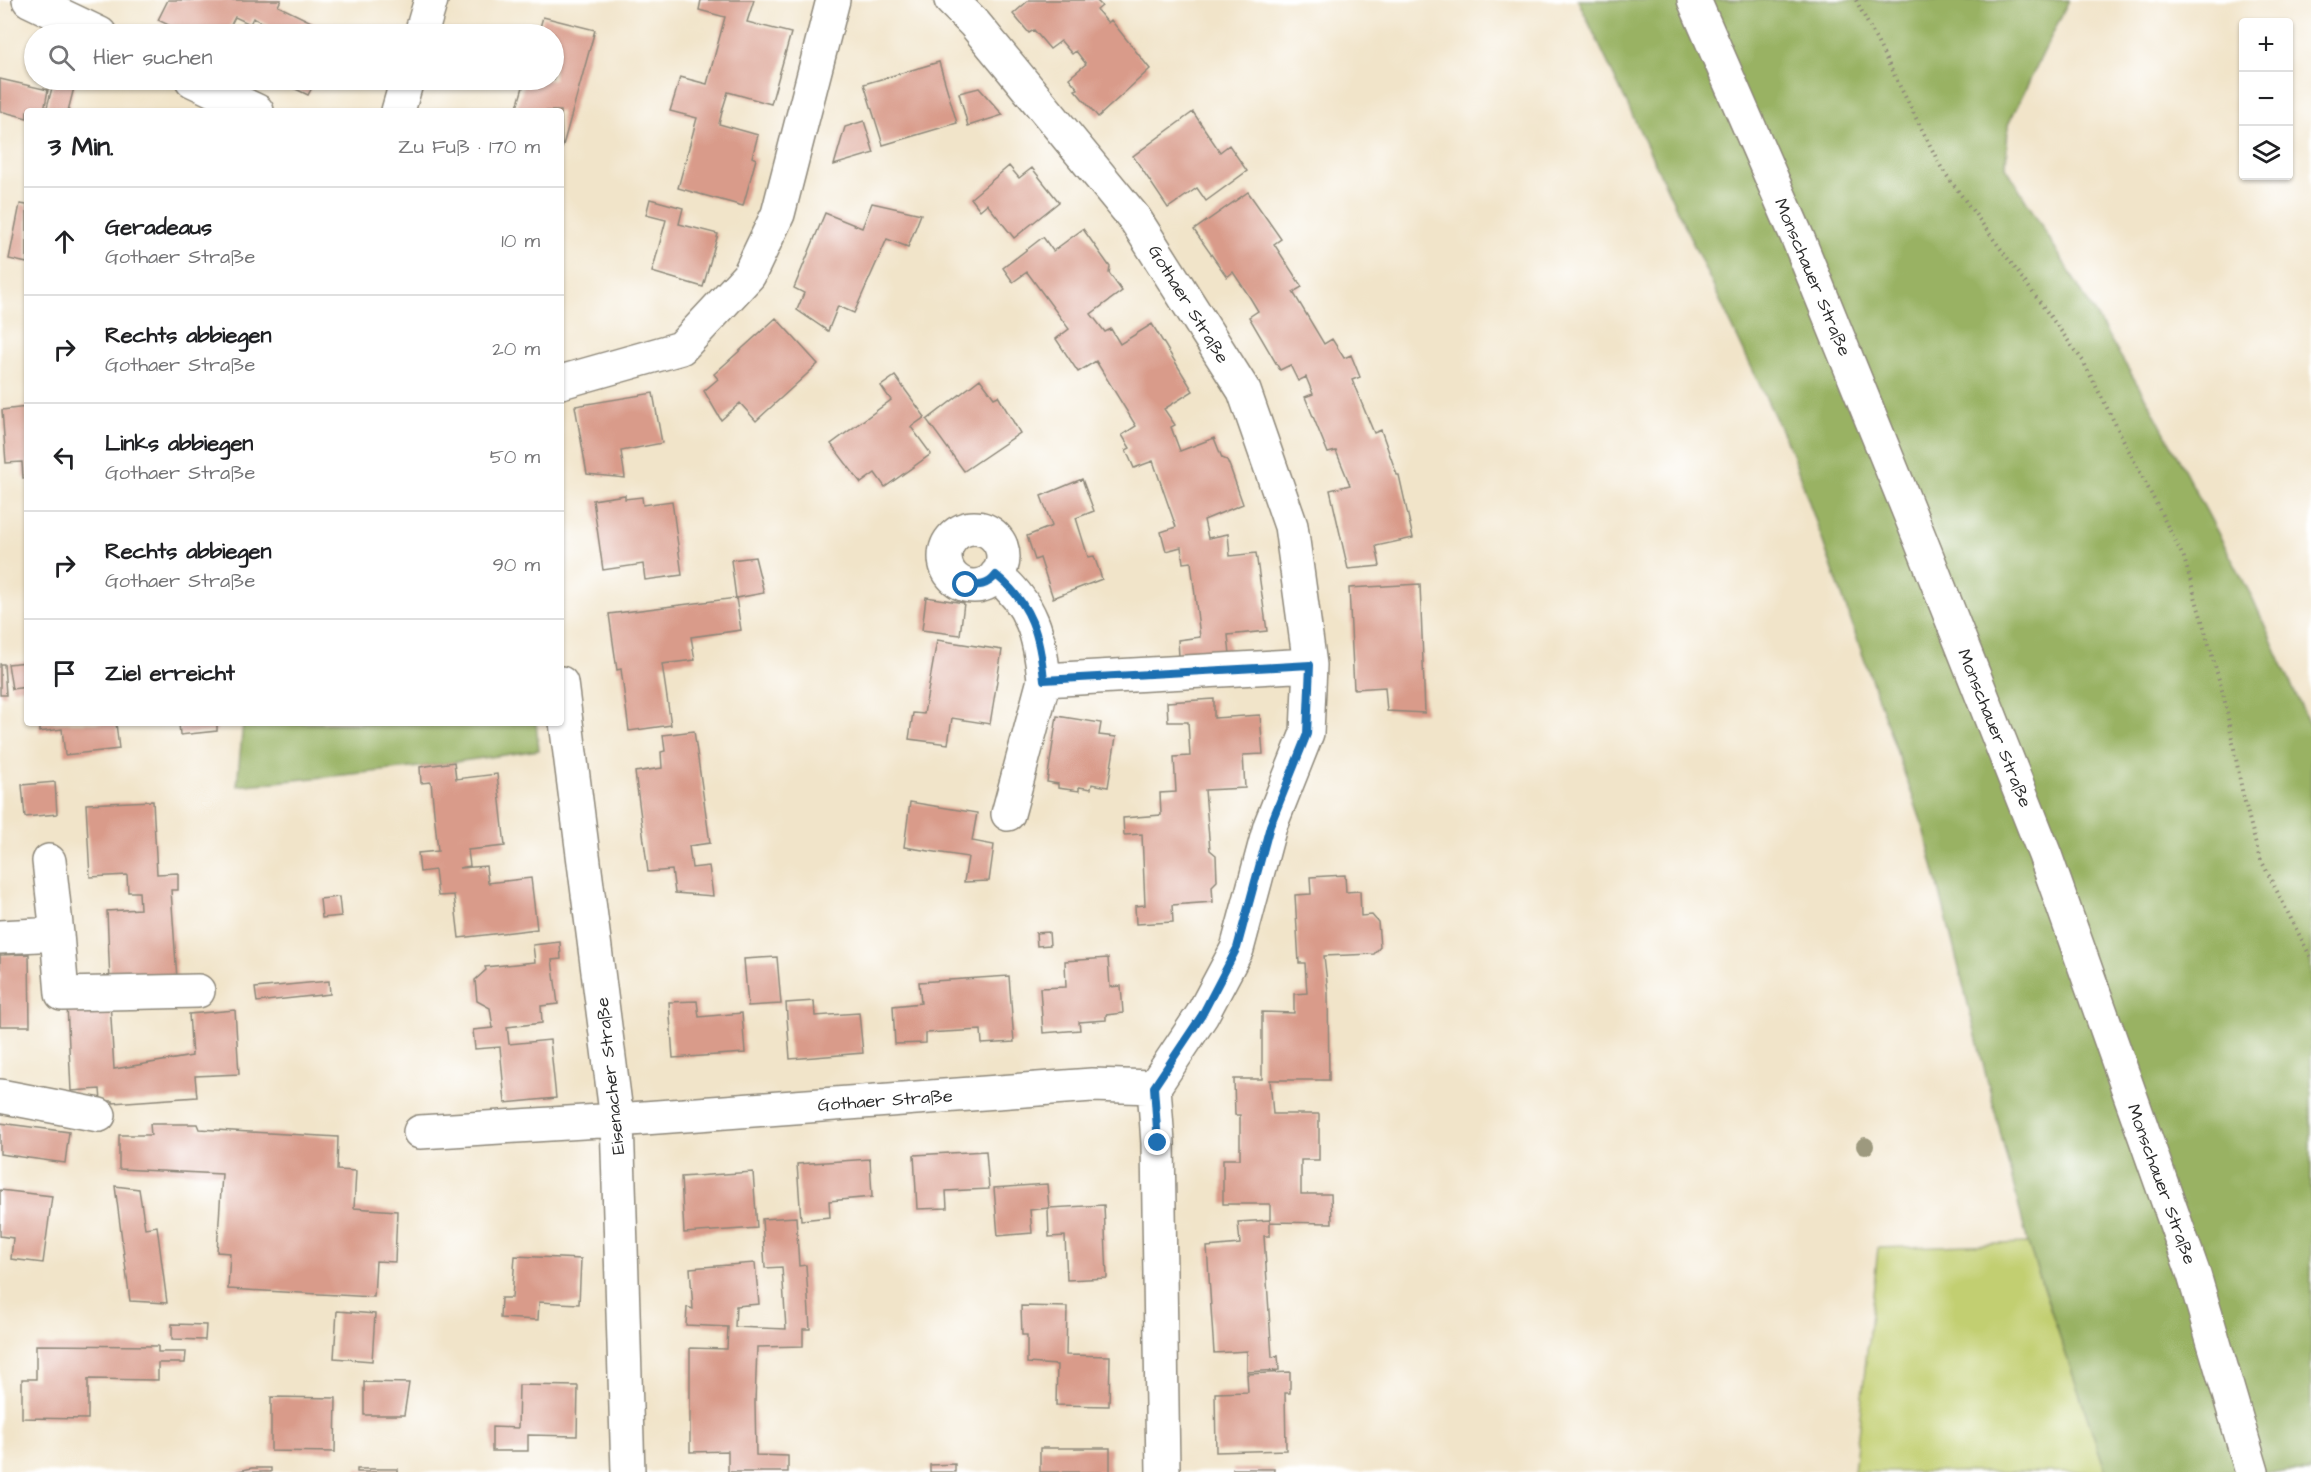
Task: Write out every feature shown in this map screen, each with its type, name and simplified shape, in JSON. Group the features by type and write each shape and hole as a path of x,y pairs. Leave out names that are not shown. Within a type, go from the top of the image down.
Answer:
{"street":[{"path":"29,0 79,24"},
{"path":"424,24 430,0"},
{"path":"564,381 681,348 748,275 778,214 833,0"},
{"name":"Gothaer Straße","path":"420,1132 1092,1085 1154,1087 1202,1015 1237,948 1270,826 1307,734 1310,665 1292,526 1244,391 1135,219 974,23 951,0"},
{"name":"Monschauer Straße","path":"1694,0 1817,285 2045,855 2194,1275 2252,1472"},
{"path":"213,90 251,108"},
{"path":"399,108 404,90"},
{"path":"996,575 1015,591 1040,638 1044,680 1008,814"},
{"path":"1044,680 1310,665"},
{"name":"Eisenacher Straße","path":"564,706 617,1120 628,1472"},
{"path":"49,861 62,994 198,991"},
{"path":"0,937 57,934"},
{"path":"1154,1087 1158,1143 1163,1472"},
{"path":"0,1096 99,1115"}],"path":[{"path":"1856,0 1942,169 2083,361 2184,558 2224,697 2243,795 2259,856 2311,958"}],"green space":[{"path":"1578,0 2069,0 2008,125 2006,167 2150,405 2253,599 2311,729 2311,1472 2106,1472 2028,1243 1924,829 1791,451"},
{"path":"243,726 536,726 539,750 420,767 237,786"},
{"path":"2028,1243 2106,1472 1854,1472 1878,1248"}],"building":[{"path":"168,0 281,0 278,6 315,24 266,24 253,18 250,24 235,17 231,24 166,24 158,20"},
{"path":"701,0 754,0 747,22 791,33 771,104 728,92 723,108 719,124 758,135 752,157 756,159 743,206 678,188 697,118 670,111 680,77 707,84 725,17 699,10"},
{"path":"1029,0 1096,0 1102,6 1097,10 1108,23 1111,20 1150,69 1098,117 1075,90 1078,89 1069,78 1086,64 1076,51 1072,54 1061,41 1050,49 1034,30 1029,33 1013,14"},
{"path":"543,17 595,30 564,142 564,108 517,108 522,90 564,90 564,24 541,24"},
{"path":"939,62 957,123 883,145 864,84"},
{"path":"0,79 24,84 24,90 48,90 45,108 24,108 24,117 0,111"},
{"path":"979,88 1003,115 968,126 959,93"},
{"path":"51,90 73,90 69,108 47,108"},
{"path":"298,90 311,90 308,95"},
{"path":"1193,112 1220,152 1229,145 1247,171 1206,201 1197,188 1168,208 1133,156"},
{"path":"864,121 874,153 834,165 845,127"},
{"path":"1009,166 1019,178 1032,168 1059,202 1014,238 987,204 980,210 971,198"},
{"path":"1248,192 1281,239 1274,244 1302,287 1293,292 1324,344 1332,339 1344,358 1351,355 1360,377 1352,380 1374,433 1381,430 1397,475 1399,475 1413,538 1376,546 1380,566 1348,569 1330,490 1350,485 1336,451 1328,453 1305,397 1313,394 1306,377 1298,381 1290,365 1280,370 1249,317 1258,311 1249,296 1233,272 1227,277 1194,230"},
{"path":"650,199 683,208 679,224 718,234 703,287 652,272 666,220 646,215"},
{"path":"872,203 921,214 908,247 887,239 854,313 838,306 828,331 797,310 804,293 794,288 825,213 862,228"},
{"path":"20,204 24,205 24,262 9,259"},
{"path":"1083,229 1110,267 1109,273 1122,291 1091,314 1105,332 1111,329 1120,344 1152,324 1193,391 1164,409 1175,425 1171,427 1180,451 1214,438 1222,458 1227,460 1243,504 1204,520 1208,538 1228,534 1230,556 1256,553 1267,631 1228,635 1230,654 1179,656 1178,640 1200,637 1191,562 1183,563 1181,547 1166,551 1161,532 1176,527 1153,461 1134,468 1126,450 1130,448 1122,435 1136,426 1096,361 1078,372 1056,339 1069,329 1027,272 1013,282 1003,268 1043,237 1053,251"},
{"path":"776,318 818,364 756,421 740,403 721,420 704,391 718,379 714,374"},
{"path":"895,376 925,417 911,427 931,454 885,487 875,473 861,483 831,444 891,400 881,386"},
{"path":"980,379 994,398 998,396 1020,433 964,471 927,420"},
{"path":"653,393 662,443 621,451 625,478 587,474 575,406"},
{"path":"24,407 24,478 22,462 6,463 2,410"},
{"path":"1082,479 1094,511 1076,518 1088,557 1094,556 1102,579 1053,598 1040,558 1035,560 1027,536 1052,526 1041,496"},
{"path":"625,495 625,499 642,497 643,505 672,501 682,575 645,580 643,564 603,570 593,500"},
{"path":"755,557 764,593 736,598 731,560"},
{"path":"1420,584 1425,713 1387,711 1385,687 1354,689 1349,588"},
{"path":"926,597 964,603 960,635 922,630"},
{"path":"736,598 741,630 691,637 695,660 662,664 671,725 629,731 621,669 617,670 609,614"},
{"path":"937,640 1002,650 990,724 952,718 948,744 909,739 913,713 924,714"},
{"path":"24,662 24,687 12,689 8,664"},
{"path":"0,664 4,664 6,695 0,695"},
{"path":"1214,699 1214,718 1260,715 1263,754 1243,755 1245,788 1205,790 1210,850 1216,855 1217,881 1212,886 1213,902 1172,905 1173,922 1136,924 1135,906 1145,905 1142,834 1124,835 1123,818 1161,815 1160,793 1176,792 1174,757 1190,756 1188,722 1168,722 1167,702"},
{"path":"1057,716 1101,723 1099,735 1116,737 1108,787 1092,784 1091,789 1079,787 1079,791 1058,788 1058,784 1047,782"},
{"path":"39,726 116,726 119,749 65,755 62,729 39,732"},
{"path":"179,726 217,726 217,731 180,735"},
{"path":"694,731 710,843 689,846 692,868 709,866 713,896 675,893 672,870 648,872 635,772 662,768 661,752 665,751 663,735"},
{"path":"454,762 456,779 497,774 505,846 468,850 470,866 459,868 486,866 488,883 531,878 537,929 459,938 454,895 438,896 435,870 420,872 418,853 438,851 431,782 421,783 420,767"},
{"path":"55,782 57,814 25,817 22,785"},
{"path":"153,801 157,874 178,873 178,890 171,890 177,979 110,982 107,911 140,909 139,892 128,892 127,875 90,877 86,804"},
{"path":"910,802 977,813 972,841 994,845 989,881 964,882 968,857 904,847"},
{"path":"1345,875 1346,892 1360,891 1361,916 1372,915 1378,922 1380,947 1374,954 1324,956 1328,992 1329,1080 1270,1080 1273,1114 1319,1114 1319,1160 1301,1160 1301,1194 1331,1194 1332,1223 1270,1222 1270,1204 1223,1204 1223,1159 1240,1159 1240,1115 1235,1115 1234,1079 1262,1079 1262,1012 1294,1013 1294,994 1307,993 1305,963 1299,963 1295,895 1311,894 1310,877"},
{"path":"339,897 341,916 322,918 320,899"},
{"path":"1049,932 1050,945 1037,946 1036,933"},
{"path":"560,942 561,959 552,960 558,1004 541,1006 542,1023 507,1027 509,1044 550,1040 556,1098 505,1103 500,1047 475,1049 473,1030 493,1028 490,1008 477,1001 475,980 486,970 485,967 535,962 533,945"},
{"path":"29,954 30,1026 0,1026 0,955"},
{"path":"777,957 781,1004 748,1006 744,959"},
{"path":"1108,958 1110,987 1121,986 1123,1013 1106,1015 1106,1020 1079,1022 1080,1030 1043,1033 1040,988 1066,987 1065,961"},
{"path":"1009,976 1014,1042 982,1044 981,1030 926,1033 926,1043 895,1044 893,1006 921,1003 919,982"},
{"path":"329,981 330,994 257,1002 255,988"},
{"path":"110,1001 114,1069 192,1056 189,1014 235,1010 239,1074 195,1076 197,1097 113,1103 113,1101 101,1101 100,1089 71,1091 67,1004"},
{"path":"697,1001 699,1017 742,1013 745,1053 673,1058 669,1002"},
{"path":"814,1001 815,1016 859,1013 863,1053 790,1059 786,1003"},
{"path":"0,1123 69,1132 65,1163 0,1154"},
{"path":"150,1124 197,1124 199,1129 338,1137 337,1170 356,1171 354,1208 397,1211 395,1262 376,1261 374,1297 228,1289 230,1253 217,1252 222,1174 119,1169 119,1135 151,1135"},
{"path":"986,1151 989,1189 946,1191 947,1208 917,1209 914,1155"},
{"path":"870,1159 872,1197 829,1201 830,1217 801,1220 797,1164"},
{"path":"753,1172 757,1228 684,1233 681,1177"},
{"path":"1047,1184 1049,1208 1104,1205 1107,1278 1067,1280 1065,1236 1049,1237 1048,1208 1030,1210 1032,1233 998,1236 994,1188"},
{"path":"115,1186 139,1189 145,1228 157,1226 167,1303 130,1301"},
{"path":"0,1190 52,1196 43,1263 11,1259 13,1238 0,1236"},
{"path":"796,1217 799,1266 806,1265 810,1329 803,1329 803,1346 757,1347 755,1402 756,1455 788,1456 788,1472 728,1472 728,1451 690,1452 690,1348 727,1349 728,1327 686,1325 687,1307 693,1309 690,1268 755,1263 759,1304 736,1306 735,1327 786,1329 782,1267 765,1268 762,1219"},
{"path":"1270,1220 1270,1236 1264,1236 1272,1357 1278,1356 1279,1370 1247,1372 1247,1351 1214,1353 1207,1247 1240,1244 1238,1222"},
{"path":"515,1256 581,1259 579,1304 539,1302 538,1320 500,1318 501,1298 512,1298"},
{"path":"1021,1306 1067,1307 1066,1355 1110,1356 1109,1406 1056,1405 1057,1365 1027,1363 1027,1335 1022,1335"},
{"path":"337,1311 375,1314 372,1361 334,1358"},
{"path":"172,1324 206,1325 205,1340 172,1339"},
{"path":"36,1345 158,1346 158,1352 186,1352 185,1363 158,1363 158,1380 88,1379 88,1419 22,1418 22,1379 36,1379"},
{"path":"1290,1372 1290,1393 1285,1393 1286,1450 1216,1452 1215,1393 1248,1392 1247,1374"},
{"path":"364,1382 409,1383 404,1415 364,1415"},
{"path":"519,1385 578,1386 577,1436 528,1435 528,1451 492,1451 492,1427 518,1428"},
{"path":"271,1397 336,1398 335,1452 271,1451"},
{"path":"1040,1448 1110,1448 1110,1472 1040,1472"},
{"path":"955,1464 955,1472 930,1472 930,1465"},
{"path":"252,1468 271,1468 271,1472 234,1472"},
{"path":"357,1469 398,1469 398,1472 357,1472"},
{"path":"1233,1469 1274,1469 1274,1472 1233,1472"}],"route":[{"path":"966,585 979,586 992,581 996,575 1015,591 1040,638 1044,680 1310,665 1307,734 1270,826 1237,948 1202,1015 1154,1087 1158,1143"}]}
